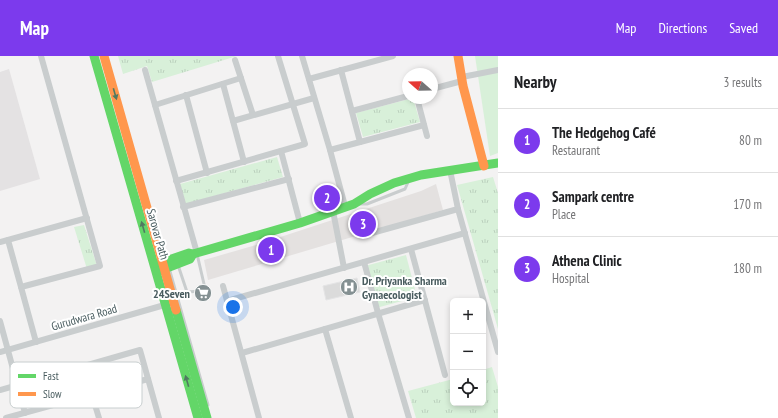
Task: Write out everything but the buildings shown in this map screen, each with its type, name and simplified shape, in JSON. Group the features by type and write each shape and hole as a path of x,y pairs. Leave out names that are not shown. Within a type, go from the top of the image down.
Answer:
{"main road":[{"name":"Sarovar Path","path":"94,56 164,267"},
{"name":"Sarovar Path","path":"104,56 164,267 170,304 198,418"},
{"path":"458,56 462,79 484,166"},
{"path":"164,267 188,253 195,253 300,223 333,211 349,205 394,183 450,170 498,163"},
{"path":"164,267 190,259 195,253"},
{"name":"Sarovar Path","path":"170,304 208,414"}],"street":[{"path":"21,287 100,266 41,56"},
{"path":"176,181 305,144 278,56"},
{"path":"302,56 330,150 349,205"},
{"path":"309,79 393,56"},
{"path":"235,60 253,115"},
{"path":"145,70 195,253"},
{"path":"341,70 360,142"},
{"path":"438,87 498,70"},
{"path":"155,105 241,78"},
{"path":"223,84 244,162"},
{"path":"186,95 207,173"},
{"path":"233,121 314,98"},
{"path":"352,111 402,98"},
{"path":"419,104 427,136"},
{"path":"330,150 424,125"},
{"path":"281,152 300,223"},
{"path":"450,170 458,209 498,352"},
{"path":"183,207 289,179"},
{"path":"361,236 458,209"},
{"path":"333,211 344,268"},
{"path":"0,242 87,218"},
{"path":"227,301 465,233"},
{"path":"8,240 36,342"},
{"path":"411,248 445,375"},
{"path":"364,262 409,418"},
{"path":"223,286 259,418"},
{"path":"242,354 425,300"},
{"name":"Gurudwara Road","path":"0,352 170,304"},
{"path":"0,321 11,362"},
{"path":"325,329 351,418"},
{"path":"98,362 140,350 159,418"},
{"path":"142,381 148,379"},
{"path":"0,390 10,387"},
{"path":"24,408 25,413"},
{"path":"6,418 44,408"},
{"path":"96,408 99,418"}],"lane":[{"path":"164,267 187,292 202,291 204,284 195,253"},
{"path":"164,267 208,414"}],"shaded area":[{"path":"9,69 40,179 0,191 0,72"},
{"path":"436,184 443,210 208,280 204,260 256,245 421,191"}],"green space":[{"path":"118,56 237,56 152,82 147,66 123,74"},
{"path":"475,56 498,56 498,153 490,156"},
{"path":"402,101 402,104 415,104 420,122 363,137 356,113"},
{"path":"277,157 283,177 185,204 180,184"},
{"path":"493,177 498,193 498,329 457,185"},
{"path":"84,225 97,266 87,269 74,227"},
{"path":"406,255 417,297 376,308 365,266"},
{"path":"492,367 498,387 498,418 416,418 408,391 450,380 450,406 486,406 486,369"}],"traffic: fast":[{"path":"94,56 198,418"},
{"path":"157,264 189,253 193,254 300,223 354,204 370,194 394,183 421,175 498,163"},
{"path":"159,271 190,259 193,254"},
{"path":"176,310 207,418"}],"traffic: slow":[{"path":"104,56 176,310"},
{"path":"458,56 463,86 484,166"}],"place":[{"name":"Sampark centre","path":"327,198"},
{"name":"Athena Clinic","path":"363,224"},
{"name":"The Hedgehog Café","path":"271,250"},
{"name":"Dr. Priyanka Sharma Gynaecologist","path":"349,287"},
{"name":"24Seven","path":"203,293"}]}
